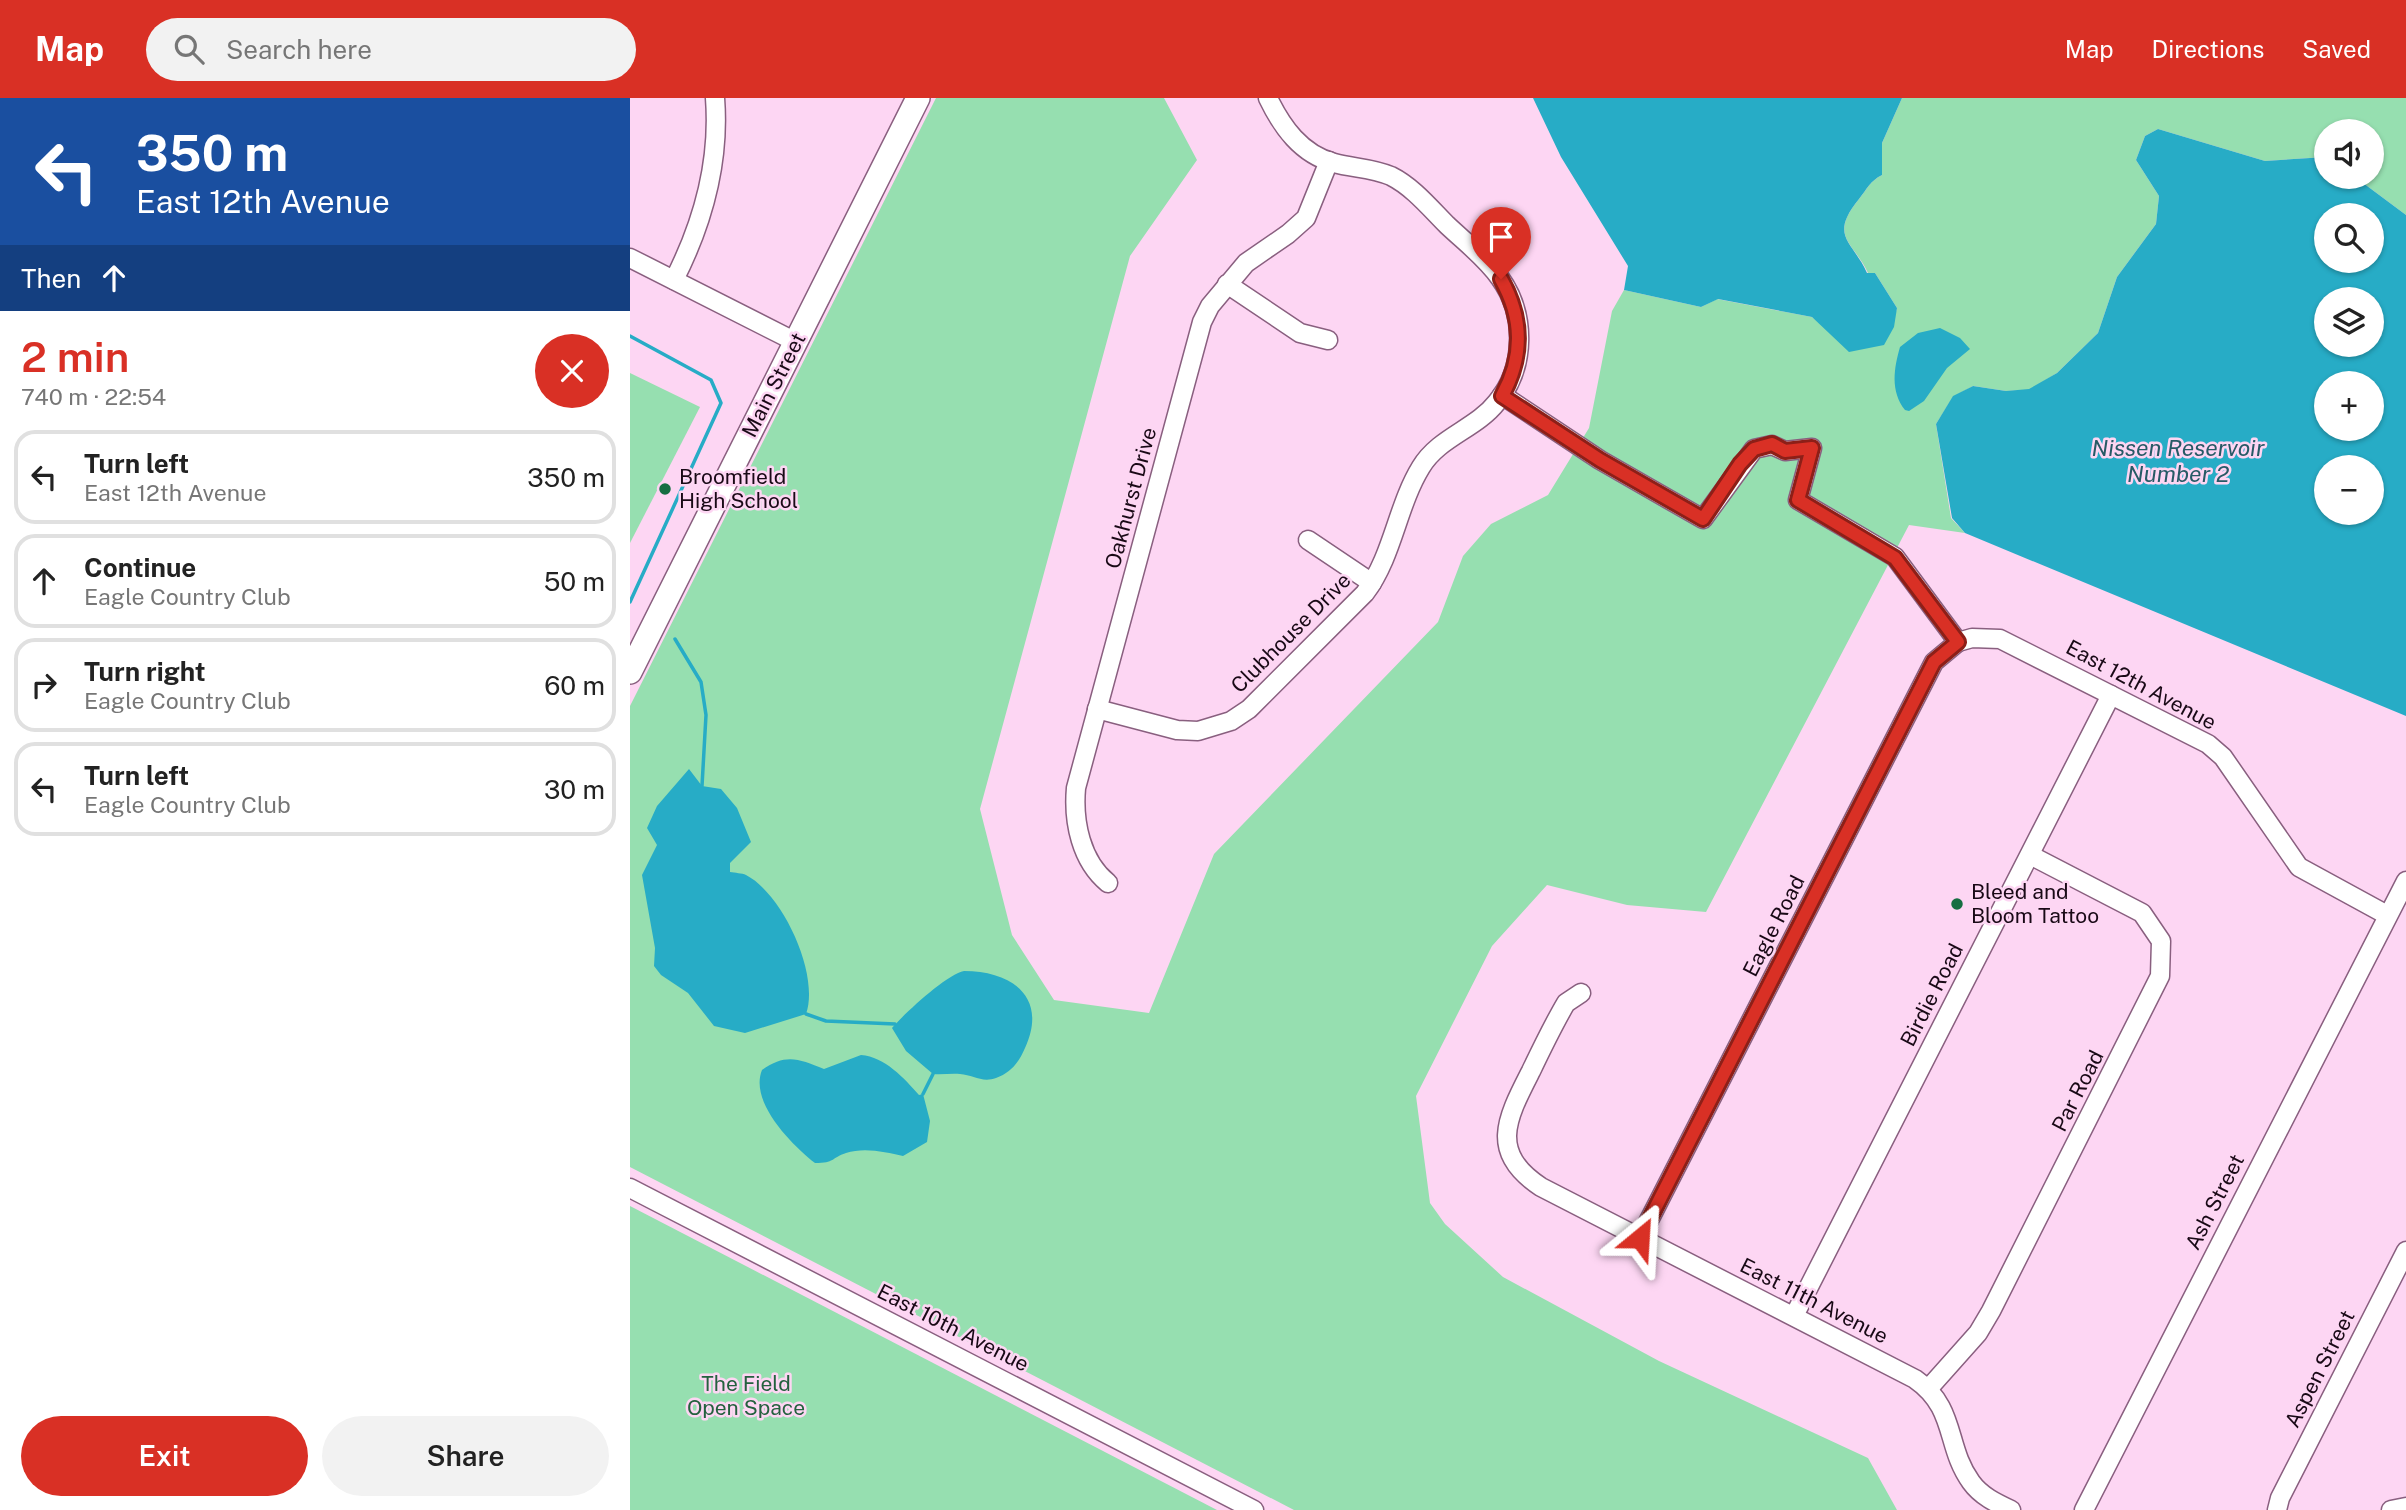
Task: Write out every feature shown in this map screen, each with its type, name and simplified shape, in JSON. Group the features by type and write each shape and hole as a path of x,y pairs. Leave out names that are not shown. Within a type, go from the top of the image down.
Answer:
{"main road":[{"name":"Main Street","path":"630,672 918,98"}],"street":[{"path":"674,280 695,233 711,176 716,140 715,98"},
{"name":"Clubhouse Drive","path":"1097,709 1177,730 1198,731 1231,721 1249,709 1372,583 1424,463 1445,441 1476,423 1502,396 1513,373 1519,337 1515,308 1501,279 1410,189 1396,179 1373,170 1329,161 1299,144 1290,135 1268,98"},
{"name":"Oakhurst Drive","path":"1108,883 1090,863 1074,806 1076,788 1202,323 1227,284 1246,263 1306,218 1329,161"},
{"path":"630,258 796,342"},
{"path":"1227,284 1300,333 1328,340"},
{"path":"1502,396 1600,460 1703,519 1754,449 1772,444 1785,451 1812,448 1798,500 1895,558 1958,642"},
{"path":"1308,540 1372,583"},
{"name":"East 12th Avenue","path":"1958,642 1972,638 2000,639 2208,744 2223,757 2299,867 2387,915"},
{"name":"Eagle Road","path":"1640,1238 1934,662 1958,642"},
{"name":"Birdie Road","path":"1794,1316 2111,695"},
{"name":"Par Road","path":"1928,1388 1978,1333 1992,1311 2160,976 2161,941 2142,913 2030,855"},
{"path":"2387,915 2406,881"},
{"name":"Ash Street","path":"2084,1510 2387,915"},
{"name":"East 11th Avenue","path":"1581,993 1566,1003 1554,1024 1512,1108 1506,1128 1512,1159 1527,1178 1541,1188 1794,1316 1928,1388 1943,1408 1970,1481 1983,1495 2011,1510"},
{"name":"East 10th Avenue","path":"630,1188 1254,1510"},
{"name":"Aspen Street","path":"2277,1510 2280,1498 2406,1251"},
{"path":"2391,1510 2406,1507"}],"green space":[{"path":"936,98 1164,98 1197,160 1130,256 980,809 1012,935 1054,1000 1149,1013 1214,854 1438,622 1463,556 1491,524 1548,495 1589,428 1612,311 1624,290 1701,307 1717,299 1812,317 1826,328 1893,323 1897,308 1875,273 1868,273 1850,246 1844,231 1850,212 1874,180 1882,175 1882,143 1902,98 2406,98 2406,215 2371,189 2384,189 2384,119 2314,119 2314,158 2265,161 2158,129 2145,136 2136,160 2159,196 2156,224 2117,277 2098,333 2057,373 2029,390 2006,391 1973,386 1953,397 1936,424 1951,518 1965,533 1909,525 1706,912 1627,905 1547,885 1492,946 1416,1096 1430,1203 1445,1224 1503,1277 1659,1361 1868,1458 1897,1510 1294,1510 630,1167 630,706"},
{"path":"630,373 700,407 630,543"},
{"name":"The Field Open Space","path":"630,1206 1217,1510 630,1510"}],"water":[{"path":"1533,98 1902,98 1882,143 1882,175 1874,180 1850,212 1844,231 1867,273 1875,273 1897,308 1894,327 1884,345 1849,352 1812,317 1718,299 1701,307 1624,290 1628,266 1561,157"},
{"name":"Nissen Reservoir Number 2","path":"2158,129 2265,161 2314,158 2314,189 2371,189 2406,215 2406,716 1965,533 1952,518 1936,424 1953,396 1973,386 2006,391 2029,389 2057,373 2098,333 2117,277 2156,224 2159,196 2136,160 2145,136"},
{"path":"1940,328 1960,338 1970,349 1947,368 1924,401 1909,411 1905,410 1895,387 1900,347 1918,333"},
{"path":"689,769 702,786 721,789 737,808 751,842 730,863 730,872 746,875 760,885 785,917 803,958 808,978 809,998 806,1014 745,1033 714,1026 688,993 661,975 654,966 655,948 642,875 657,845 647,828 657,806"},
{"path":"964,971 982,972 1011,982 1022,991 1029,1002 1031,1030 1025,1048 1014,1066 996,1078 986,1080 960,1074 933,1074 906,1051 892,1028 947,979"},
{"path":"861,1055 886,1064 919,1095 923,1094 930,1121 927,1142 903,1156 860,1150 830,1161 815,1163 785,1134 767,1109 760,1082 762,1070 778,1061 793,1059 824,1069"}],"waterway":[{"path":"630,336 711,380 721,403 630,602"},
{"path":"675,639 701,682 706,715 702,786"},
{"path":"806,1014 826,1021 895,1024"},
{"path":"923,1094 933,1074"}],"place":[{"name":"Broomfield High School","path":"665,489"},
{"name":"Bleed and Bloom Tattoo","path":"1957,904"}],"route":[{"path":"1501,279 1515,308 1519,337 1513,373 1502,396 1600,460 1703,519 1740,464 1754,449 1772,444 1785,451 1812,448 1798,500 1895,558 1958,642 1947,648 1934,662 1640,1238"}]}
